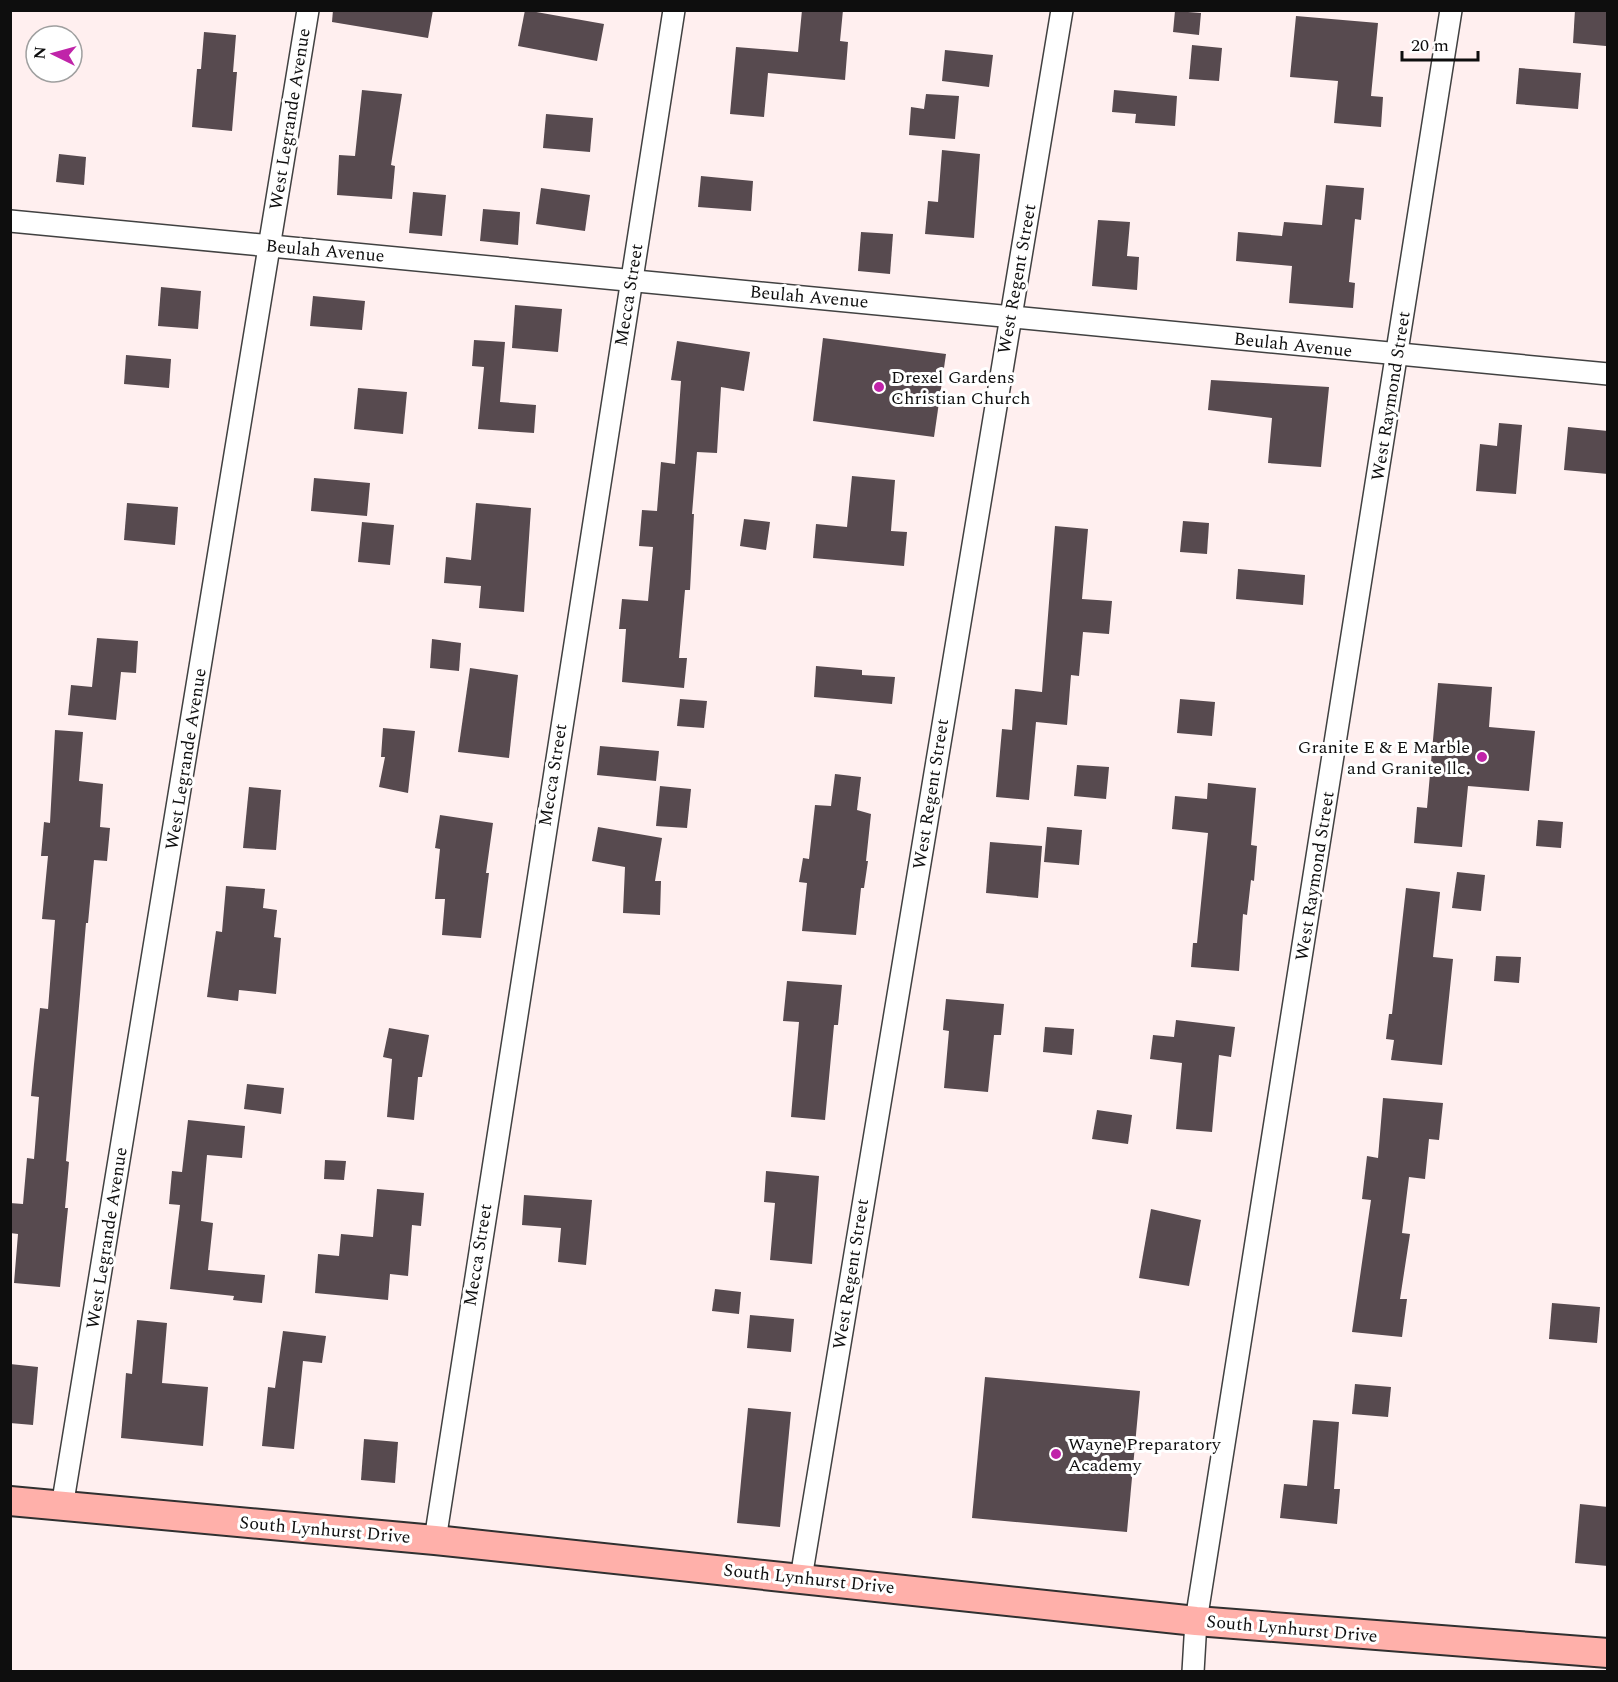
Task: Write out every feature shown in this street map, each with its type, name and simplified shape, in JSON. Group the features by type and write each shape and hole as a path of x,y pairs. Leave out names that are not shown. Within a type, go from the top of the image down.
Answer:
{"main road":[{"name":"South Lynhurst Drive","path":"10,1501 435,1540 1196,1621 1608,1653"}],"street":[{"name":"West Legrande Avenue","path":"62,1507 308,10"},
{"name":"Mecca Street","path":"435,1540 674,10"},
{"name":"West Regent Street","path":"801,1578 1062,10"},
{"name":"West Raymond Street","path":"1193,1671 1196,1621 1451,10"},
{"name":"Beulah Avenue","path":"10,221 1011,316 1398,356 1608,374"}],"building":[{"path":"333,10 433,10 428,38 332,22"},
{"path":"525,10 604,24 597,61 518,46"},
{"path":"802,10 843,10 840,41 848,42 845,80 768,73 764,117 730,114 736,47 798,52"},
{"path":"1575,10 1608,10 1606,46 1573,43"},
{"path":"1175,11 1201,13 1199,35 1173,32"},
{"path":"1296,16 1378,23 1371,96 1383,97 1381,127 1334,123 1338,81 1290,77"},
{"path":"204,32 236,35 233,72 237,72 232,131 192,127 197,69 201,69"},
{"path":"1192,45 1222,48 1219,81 1189,79"},
{"path":"945,50 993,55 989,87 942,81"},
{"path":"1519,68 1581,73 1578,109 1516,104"},
{"path":"362,90 402,94 391,165 395,166 392,199 337,195 339,155 355,156"},
{"path":"1114,90 1177,96 1175,126 1135,123 1136,114 1112,112"},
{"path":"926,94 959,96 955,139 909,135 911,107 924,109"},
{"path":"546,114 593,118 590,152 543,148"},
{"path":"942,150 980,154 974,238 925,234 928,201 938,202"},
{"path":"59,154 86,157 84,185 56,182"},
{"path":"701,176 753,181 751,211 698,207"},
{"path":"1326,185 1364,188 1361,220 1355,219 1349,282 1355,283 1353,308 1289,303 1292,266 1236,261 1238,232 1282,236 1284,222 1322,225"},
{"path":"541,188 590,195 585,231 536,224"},
{"path":"413,192 446,195 442,236 409,233"},
{"path":"483,209 520,212 518,245 480,241"},
{"path":"1098,220 1130,222 1127,256 1139,257 1137,290 1092,286"},
{"path":"861,232 893,234 890,274 858,271"},
{"path":"161,287 201,291 198,329 158,326"},
{"path":"313,296 365,301 362,330 310,326"},
{"path":"515,305 562,309 558,352 512,348"},
{"name":"Drexel Gardens Christian Church","path":"823,338 946,354 934,437 813,421"},
{"path":"474,340 505,342 500,402 536,405 534,433 478,429 484,367 472,366"},
{"path":"677,341 750,352 744,391 721,387 717,453 697,452 692,514 694,514 690,590 685,590 679,658 687,658 684,688 622,682 626,629 619,629 622,599 648,601 653,547 639,546 642,510 657,511 661,462 675,464 681,381 671,380"},
{"path":"126,355 171,359 169,388 124,384"},
{"path":"1211,380 1329,387 1321,467 1268,463 1272,418 1208,410"},
{"path":"358,388 407,392 403,434 354,429"},
{"path":"1499,423 1522,425 1516,494 1476,491 1480,444 1497,446"},
{"path":"1568,427 1608,431 1608,474 1564,470"},
{"path":"852,476 895,480 891,531 907,532 904,566 813,558 816,524 847,527"},
{"path":"314,478 370,483 367,516 311,511"},
{"path":"127,503 178,507 175,545 124,540"},
{"path":"476,503 531,508 524,612 479,608 481,586 444,583 446,557 471,560"},
{"path":"744,519 770,522 766,550 740,546"},
{"path":"1183,521 1209,523 1207,554 1180,552"},
{"path":"362,522 394,525 390,565 358,562"},
{"path":"1055,526 1088,529 1082,599 1112,601 1109,634 1083,632 1079,676 1071,675 1067,725 1036,722 1029,800 996,797 1002,729 1012,730 1015,689 1042,692"},
{"path":"1238,569 1305,575 1303,605 1236,599"},
{"path":"97,638 138,641 136,673 121,672 116,720 68,715 71,685 92,687"},
{"path":"432,639 461,643 459,671 430,668"},
{"path":"816,666 862,670 862,675 895,677 892,704 814,697"},
{"path":"470,668 518,675 509,758 458,752"},
{"name":"Granite E & E Marble and Granite llc.","path":"1438,683 1492,687 1489,727 1535,731 1529,791 1468,786 1462,847 1414,843 1417,807 1427,808"},
{"path":"680,699 707,701 704,728 677,726"},
{"path":"1180,699 1215,702 1212,736 1177,733"},
{"path":"383,728 415,731 408,793 379,787 385,757 381,757"},
{"path":"55,730 83,732 79,781 103,784 100,827 110,828 107,861 94,860 88,923 86,923 66,1161 69,1162 65,1208 68,1208 60,1287 14,1283 18,1234 10,1233 10,1203 23,1204 27,1158 34,1159 39,1097 31,1096 40,1008 48,1009 55,920 42,919 48,856 41,856 44,822 50,823"},
{"path":"600,746 659,751 656,781 597,775"},
{"path":"1077,765 1109,767 1106,799 1074,796"},
{"path":"835,774 861,777 857,810 871,814 866,861 868,861 864,888 861,888 856,935 802,931 807,883 799,882 803,858 809,859 815,805 831,806"},
{"path":"1208,783 1256,788 1251,845 1257,846 1254,881 1251,880 1247,915 1243,914 1239,971 1191,967 1193,943 1197,943 1208,833 1172,829 1175,796 1207,799"},
{"path":"660,786 691,789 687,828 656,826"},
{"path":"249,787 281,790 276,850 243,848"},
{"path":"440,815 493,823 481,938 442,935 445,899 435,899 440,849 435,848"},
{"path":"1538,820 1563,822 1561,848 1536,846"},
{"path":"598,827 662,838 655,881 661,881 660,915 623,913 625,867 592,861"},
{"path":"1047,827 1082,830 1079,865 1044,862"},
{"path":"990,842 1042,846 1038,898 986,893"},
{"path":"1457,872 1485,875 1481,911 1452,908"},
{"path":"226,886 265,889 263,908 277,910 274,937 281,938 276,994 239,990 238,1001 207,997 216,931 222,932"},
{"path":"1406,888 1440,892 1433,957 1453,959 1442,1065 1391,1060 1394,1040 1386,1039 1389,1014 1392,1014"},
{"path":"1496,956 1521,957 1519,983 1494,981"},
{"path":"787,981 842,985 838,1025 834,1025 825,1120 791,1117 799,1022 783,1021"},
{"path":"946,999 1004,1004 1001,1035 994,1035 988,1092 944,1088 949,1031 943,1030"},
{"path":"1176,1020 1235,1027 1231,1057 1219,1055 1212,1132 1176,1129 1182,1063 1150,1059 1153,1035 1174,1037"},
{"path":"1045,1027 1074,1029 1072,1055 1043,1052"},
{"path":"389,1028 429,1035 422,1077 418,1077 414,1120 387,1117 392,1059 383,1057"},
{"path":"247,1084 284,1088 281,1114 244,1109"},
{"path":"1383,1098 1443,1103 1439,1140 1429,1139 1425,1179 1409,1177 1402,1233 1410,1234 1400,1299 1407,1299 1402,1337 1352,1332 1371,1200 1362,1199 1367,1156 1378,1158"},
{"path":"1097,1110 1132,1115 1128,1144 1092,1139"},
{"path":"188,1120 245,1126 242,1158 207,1155 201,1221 213,1223 208,1270 265,1275 262,1303 233,1300 234,1296 170,1289 180,1205 169,1204 172,1171 182,1172"},
{"path":"325,1160 346,1161 344,1180 324,1179"},
{"path":"766,1171 819,1176 812,1264 770,1260 775,1203 764,1202"},
{"path":"377,1189 424,1193 421,1226 412,1225 408,1276 390,1274 388,1300 315,1293 318,1254 339,1256 341,1234 373,1237"},
{"path":"524,1195 592,1200 586,1265 558,1262 561,1228 522,1225"},
{"path":"1151,1209 1201,1220 1189,1286 1139,1278"},
{"path":"715,1289 741,1292 739,1314 712,1311"},
{"path":"1552,1303 1600,1307 1597,1343 1549,1339"},
{"path":"750,1315 794,1319 791,1352 747,1348"},
{"path":"137,1320 167,1323 162,1383 208,1387 203,1446 121,1438 126,1373 132,1374"},
{"path":"283,1331 326,1336 322,1363 303,1361 294,1449 262,1446 268,1387 275,1388"},
{"path":"10,1364 38,1367 33,1425 10,1423"},
{"name":"Wayne Preparatory Academy","path":"985,1377 1140,1391 1127,1532 972,1518"},
{"path":"1355,1384 1391,1387 1388,1417 1352,1414"},
{"path":"748,1408 791,1412 780,1527 737,1523"},
{"path":"1313,1420 1339,1422 1334,1489 1340,1489 1337,1524 1280,1518 1284,1484 1307,1486"},
{"path":"364,1439 398,1442 395,1483 361,1480"},
{"path":"1580,1504 1608,1507 1608,1566 1575,1563"}],"place":[{"name":"Drexel Gardens Christian Church","path":"879,387"},
{"name":"Granite E & E Marble and Granite llc.","path":"1482,757"},
{"name":"Wayne Preparatory Academy","path":"1056,1454"}]}
